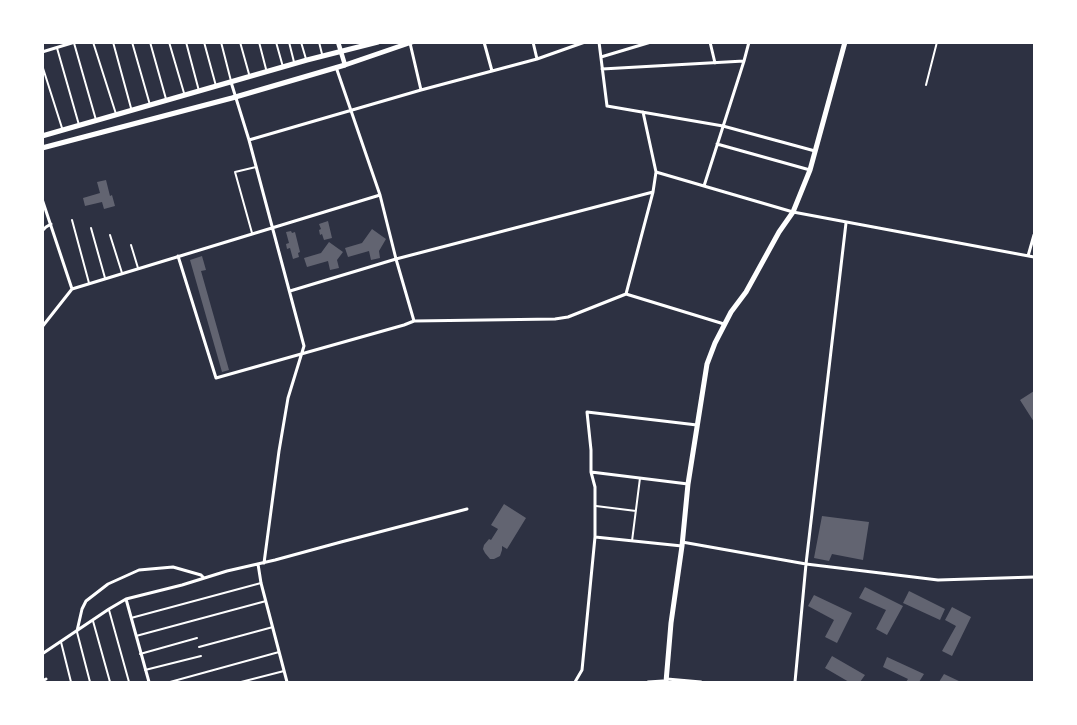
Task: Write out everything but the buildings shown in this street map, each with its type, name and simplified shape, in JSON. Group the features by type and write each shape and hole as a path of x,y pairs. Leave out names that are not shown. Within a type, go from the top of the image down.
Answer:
{"main road":[{"path":"42,136 306,60 378,42"},
{"path":"42,148 235,96 411,43"},
{"path":"664,681 688,484 707,364 715,343 731,312 746,292 779,232 793,212 816,151 844,44"}],"street":[{"path":"338,42 345,64"},
{"path":"484,42 492,71"},
{"path":"533,42 537,59"},
{"path":"249,140 421,90 537,59 585,42"},
{"path":"598,42 607,106 723,126 816,151"},
{"path":"601,57 651,42"},
{"path":"710,42 716,63"},
{"path":"704,186 749,42"},
{"path":"42,52 75,43"},
{"path":"411,43 421,90"},
{"path":"602,68 744,61"},
{"path":"336,67 380,195 414,321"},
{"path":"231,82 249,140 304,346 288,398 264,563"},
{"path":"626,294 656,172 643,112"},
{"path":"717,144 810,170"},
{"path":"656,172 793,212 1034,257"},
{"path":"290,291 396,258 652,192"},
{"path":"42,327 72,289 380,195"},
{"path":"42,199 72,289"},
{"path":"795,682 806,564 846,223"},
{"path":"42,231 51,224"},
{"path":"1028,256 1034,235"},
{"path":"178,256 216,378 414,321 555,319 568,317 626,294 725,324"},
{"path":"575,682 582,670 595,537 595,487 591,472 587,412 697,425"},
{"path":"591,472 688,484"},
{"path":"42,654 126,599 467,509"},
{"path":"595,537 682,544 806,564 938,580 1034,576"},
{"path":"258,564 261,583 287,682"},
{"path":"77,632 82,609 86,601 108,584 139,570 174,567 205,578"},
{"path":"126,599 149,682"},
{"path":"648,682 701,682"}],"lane":[{"path":"93,42 116,115"},
{"path":"113,42 132,111"},
{"path":"132,42 150,105"},
{"path":"150,42 166,101"},
{"path":"169,42 184,95"},
{"path":"186,42 199,91"},
{"path":"204,42 216,86"},
{"path":"221,42 231,82"},
{"path":"240,42 250,76"},
{"path":"259,42 267,72"},
{"path":"276,42 283,67"},
{"path":"288,42 294,64"},
{"path":"301,42 306,60"},
{"path":"319,42 323,57"},
{"path":"926,85 937,42"},
{"path":"75,43 96,120"},
{"path":"57,48 80,126"},
{"path":"42,65 63,131"},
{"path":"252,233 235,172 256,167"},
{"path":"72,220 89,283"},
{"path":"91,228 106,278"},
{"path":"110,235 122,273"},
{"path":"131,245 138,268"},
{"path":"632,541 640,478"},
{"path":"595,506 636,511"},
{"path":"131,618 261,583"},
{"path":"136,636 266,601"},
{"path":"109,609 128,682"},
{"path":"93,621 110,682"},
{"path":"199,647 273,627"},
{"path":"77,632 90,682"},
{"path":"140,654 196,638"},
{"path":"61,642 71,682"},
{"path":"170,682 279,652"},
{"path":"145,670 201,656"},
{"path":"241,682 284,671"}]}
